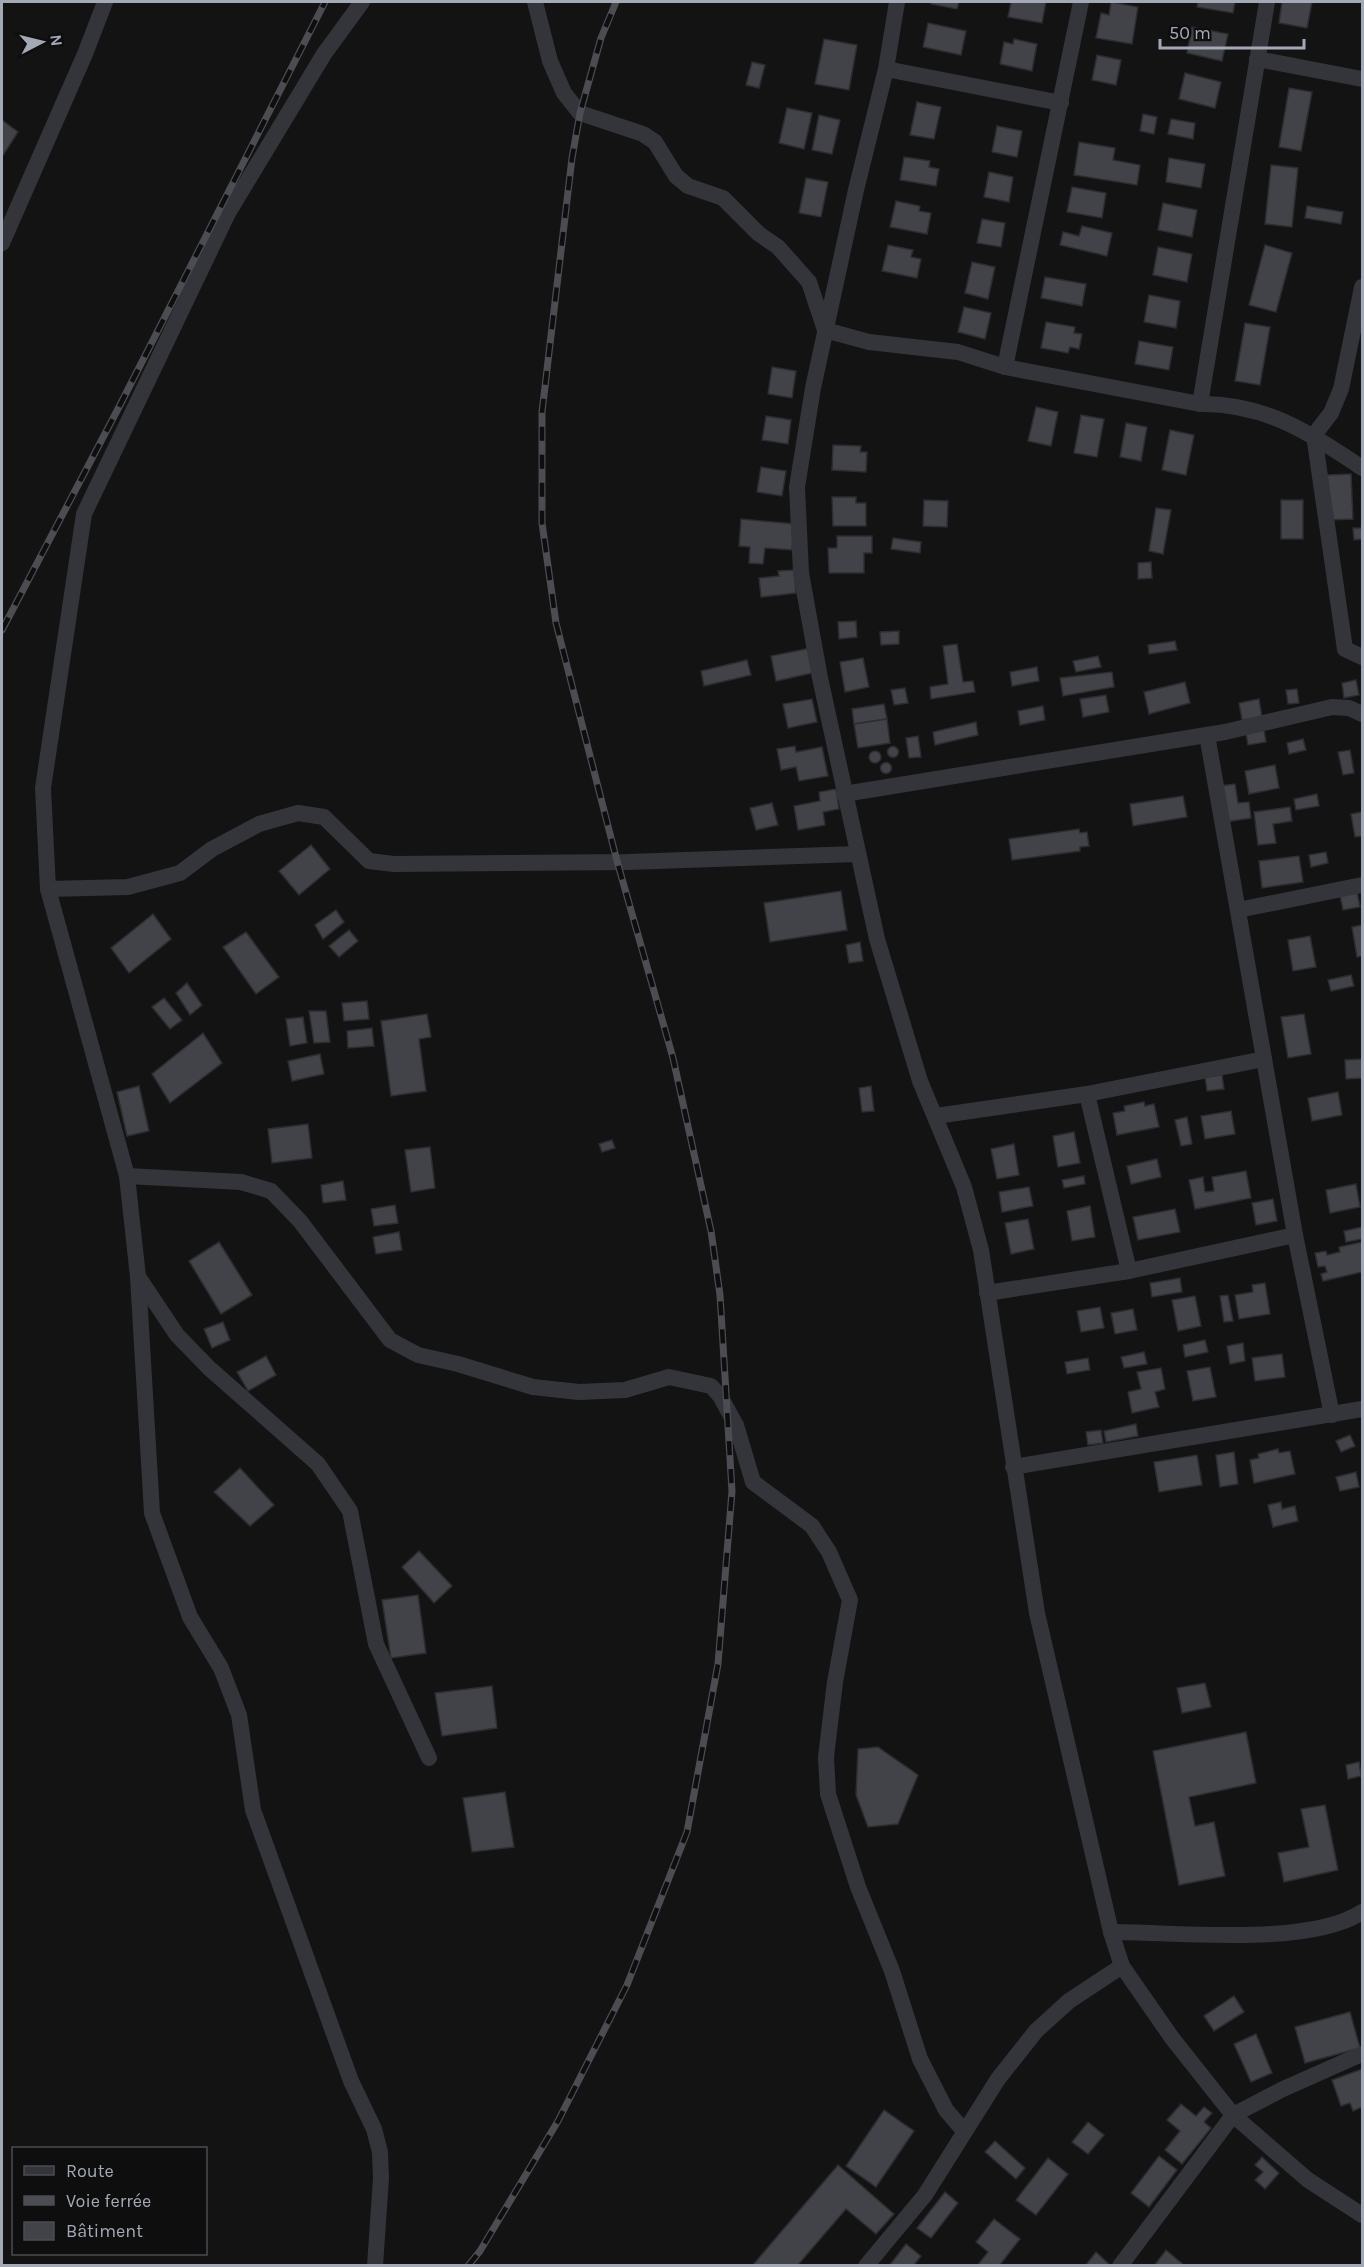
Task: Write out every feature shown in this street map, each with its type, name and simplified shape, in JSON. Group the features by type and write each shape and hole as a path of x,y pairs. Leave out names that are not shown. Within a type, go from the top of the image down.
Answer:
{"street":[{"path":"2,243 85,54 105,2"},
{"path":"362,2 324,54 228,213 84,514 43,788 48,889 126,1176 138,1277 152,1513 190,1617 221,1668 239,1715 254,1810 279,1887 351,2081 374,2129 380,2152 381,2178 375,2265"},
{"path":"535,2 550,62 564,93 580,113 643,134 655,142 676,176 688,186 723,198 759,234 778,247 809,282 825,330"},
{"path":"897,2 886,69 825,330 797,487 801,573 844,794 877,939 902,1026 920,1081 964,1187 981,1250 1037,1613 1111,1932 1122,1966 1172,2038 1233,2115 1308,2180 1362,2215"},
{"path":"1005,367 1081,2"},
{"path":"1200,404 1267,2"},
{"path":"1257,59 1362,79"},
{"path":"886,69 1061,103"},
{"path":"1362,287 1341,388 1331,413 1314,435 1345,649 1362,657"},
{"path":"825,330 869,342 958,351 1005,367 1200,404 1232,404 1293,424 1314,435 1362,468"},
{"path":"844,794 1207,735 1332,707 1349,708 1362,714"},
{"path":"1207,735 1295,1235 1332,1415"},
{"path":"48,889 128,887 180,873 212,849 259,824 298,813 324,817 369,861 394,864 628,862 857,854"},
{"path":"1238,910 1362,885"},
{"path":"936,1116 1087,1094 1264,1059"},
{"path":"1087,1094 1129,1271"},
{"path":"126,1176 241,1182 271,1191 300,1221 390,1340 418,1355 458,1364 533,1387 579,1392 626,1390 669,1377 711,1386 720,1396 736,1425 753,1482 812,1526 829,1552 850,1600 838,1659 826,1757 828,1794 858,1887 892,1971 920,2059 946,2110 964,2132"},
{"path":"987,1293 1129,1271 1295,1235"},
{"path":"138,1277 177,1335 209,1368 289,1436 318,1464 350,1511 376,1644 429,1758"},
{"path":"1013,1467 1362,1409"},
{"path":"1111,1932 1260,1935 1318,1929 1362,1912"},
{"path":"866,2265 925,2195 998,2079 1036,2031 1069,2001 1122,1966"},
{"path":"1120,2265 1233,2115 1282,2089 1362,2054"}],"building":[{"path":"931,2 959,2 957,9 931,4"},
{"path":"1011,2 1046,2 1042,23 1008,17"},
{"path":"1111,2 1138,7 1132,44 1096,38 1101,13 1109,15"},
{"path":"1198,2 1235,2 1233,13 1197,7"},
{"path":"1282,2 1312,2 1307,28 1279,23"},
{"path":"928,23 966,31 961,55 923,47"},
{"path":"1192,27 1228,34 1222,61 1187,53"},
{"path":"824,39 857,45 849,90 815,84"},
{"path":"1014,39 1037,44 1032,71 1000,64 1004,42 1013,44"},
{"path":"1097,55 1121,60 1116,85 1092,80"},
{"path":"752,62 765,65 759,88 746,85"},
{"path":"1185,73 1221,82 1215,108 1179,99"},
{"path":"1289,88 1312,92 1301,151 1279,147"},
{"path":"917,102 941,107 934,139 910,135"},
{"path":"787,108 812,113 804,149 779,143"},
{"path":"1143,114 1157,117 1154,134 1140,131"},
{"path":"819,115 840,120 832,154 812,150"},
{"path":"1171,119 1195,123 1193,139 1168,134"},
{"path":"2,120 18,132 2,157"},
{"path":"997,126 1022,131 1017,157 992,152"},
{"path":"1079,142 1115,148 1113,160 1140,165 1137,185 1074,175"},
{"path":"904,157 930,161 929,167 939,169 936,186 900,180"},
{"path":"1169,158 1205,164 1201,188 1166,182"},
{"path":"1271,165 1298,168 1292,227 1265,224"},
{"path":"989,172 1013,177 1009,202 984,197"},
{"path":"806,178 828,182 821,217 799,213"},
{"path":"1072,187 1106,193 1102,218 1067,212"},
{"path":"896,201 920,206 919,211 931,213 927,234 890,227"},
{"path":"1163,203 1197,210 1192,237 1158,230"},
{"path":"1307,206 1343,212 1341,224 1305,218"},
{"path":"982,219 1005,223 1001,247 977,243"},
{"path":"1082,226 1112,233 1107,256 1060,245 1063,232 1079,236"},
{"path":"888,245 913,250 911,257 921,259 917,278 882,271"},
{"path":"1265,245 1292,253 1276,312 1249,305"},
{"path":"1158,247 1192,254 1187,282 1153,275"},
{"path":"972,262 995,267 988,299 965,293"},
{"path":"1045,277 1086,284 1082,306 1041,298"},
{"path":"1149,295 1180,301 1176,328 1144,322"},
{"path":"964,307 991,313 985,339 958,332"},
{"path":"1046,322 1075,327 1074,333 1082,334 1079,349 1070,347 1068,353 1041,348"},
{"path":"1245,323 1270,327 1260,385 1235,381"},
{"path":"1139,341 1173,347 1169,370 1135,364"},
{"path":"772,367 796,371 792,398 768,394"},
{"path":"1036,407 1058,412 1051,446 1028,441"},
{"path":"1081,415 1104,419 1097,457 1074,453"},
{"path":"766,416 791,420 788,444 762,440"},
{"path":"1126,423 1147,427 1141,461 1120,457"},
{"path":"1170,430 1194,435 1186,475 1162,470"},
{"path":"833,445 861,446 860,452 867,452 866,472 832,470"},
{"path":"761,467 786,471 782,496 757,492"},
{"path":"1351,474 1353,519 1329,520 1327,475"},
{"path":"832,497 856,497 856,503 866,503 866,526 833,526"},
{"path":"924,500 948,501 947,527 923,526"},
{"path":"1281,500 1303,500 1303,539 1281,539"},
{"path":"1156,508 1171,510 1163,554 1149,551"},
{"path":"741,519 795,524 792,550 765,548 763,564 749,563 750,547 739,546"},
{"path":"1353,528 1362,528 1362,539 1354,540"},
{"path":"837,536 872,536 872,553 864,553 864,573 829,573 828,548 837,548"},
{"path":"893,538 921,542 920,553 891,549"},
{"path":"1151,562 1152,578 1138,579 1138,563"},
{"path":"794,570 796,593 761,597 759,578 779,576 778,571"},
{"path":"856,621 857,637 839,639 838,622"},
{"path":"899,631 899,644 881,645 880,632"},
{"path":"1175,641 1177,650 1149,654 1148,645"},
{"path":"957,644 963,682 973,681 975,692 931,699 930,687 948,684 943,646"},
{"path":"811,648 817,672 776,681 771,656"},
{"path":"1098,656 1101,667 1076,672 1073,661"},
{"path":"863,658 869,687 845,692 840,662"},
{"path":"747,660 751,675 704,686 701,671"},
{"path":"1037,667 1039,681 1012,686 1010,672"},
{"path":"1112,672 1114,687 1063,696 1060,678"},
{"path":"1356,680 1359,695 1344,698 1342,683"},
{"path":"1185,682 1190,703 1149,714 1144,692"},
{"path":"905,688 908,703 894,705 891,690"},
{"path":"1297,689 1299,703 1288,704 1286,690"},
{"path":"1106,695 1109,712 1083,717 1080,699"},
{"path":"812,699 817,722 788,728 783,704"},
{"path":"1259,699 1262,717 1242,720 1239,703"},
{"path":"884,704 887,719 854,724 852,709"},
{"path":"1043,706 1045,720 1020,725 1018,711"},
{"path":"887,719 890,743 858,748 854,724"},
{"path":"976,722 978,735 935,745 933,732"},
{"path":"1264,730 1266,742 1248,745 1246,734"},
{"path":"918,736 921,757 909,758 906,738"},
{"path":"1303,739 1306,750 1289,754 1287,743"},
{"path":"795,746 796,752 822,747 828,776 799,781 796,767 781,770 777,749"},
{"path":"893,747 897,748 897,756 893,757 889,756 888,752 889,748"},
{"path":"1350,750 1354,773 1343,775 1338,752"},
{"path":"877,751 881,757 877,763 873,763 869,755"},
{"path":"886,762 892,768 886,774 880,768"},
{"path":"1275,765 1279,788 1249,794 1245,771"},
{"path":"1235,784 1238,803 1249,802 1251,818 1226,822 1220,786"},
{"path":"836,789 839,809 823,812 825,825 798,830 794,806 820,801 819,792"},
{"path":"1317,794 1319,806 1296,810 1294,799"},
{"path":"1183,796 1187,817 1133,826 1130,804"},
{"path":"772,803 778,825 756,830 750,808"},
{"path":"1290,807 1292,821 1273,824 1276,843 1258,845 1254,812"},
{"path":"1362,812 1362,836 1355,837 1351,814"},
{"path":"1079,829 1080,833 1087,832 1089,846 1080,847 1080,851 1012,860 1009,839"},
{"path":"311,845 330,869 299,895 279,871"},
{"path":"1326,852 1328,863 1311,867 1309,855"},
{"path":"1299,856 1303,882 1262,888 1259,861"},
{"path":"841,891 847,930 770,942 764,903"},
{"path":"1357,892 1360,907 1343,910 1340,895"},
{"path":"336,910 344,922 323,939 315,925"},
{"path":"153,914 171,939 129,973 111,948"},
{"path":"1362,925 1362,956 1357,957 1352,927"},
{"path":"349,930 358,941 339,957 329,946"},
{"path":"246,932 279,977 256,994 223,947"},
{"path":"1310,936 1316,967 1293,971 1288,940"},
{"path":"860,942 863,961 849,963 846,945"},
{"path":"1351,975 1354,986 1331,991 1328,980"},
{"path":"187,983 202,1005 190,1015 176,993"},
{"path":"164,998 182,1020 170,1029 152,1007"},
{"path":"367,1001 369,1019 344,1021 342,1003"},
{"path":"309,1011 326,1011 330,1042 314,1043"},
{"path":"427,1014 431,1037 419,1039 426,1091 391,1096 381,1021"},
{"path":"1304,1014 1311,1054 1288,1058 1281,1017"},
{"path":"303,1017 307,1043 290,1046 286,1019"},
{"path":"372,1028 374,1046 348,1048 347,1031"},
{"path":"203,1033 222,1063 170,1103 152,1074"},
{"path":"320,1054 324,1074 292,1081 288,1061"},
{"path":"1362,1059 1362,1078 1346,1079 1345,1060"},
{"path":"1222,1075 1224,1089 1207,1091 1205,1077"},
{"path":"139,1086 149,1131 127,1136 117,1092"},
{"path":"871,1086 874,1111 862,1112 859,1088"},
{"path":"1338,1092 1342,1115 1312,1121 1308,1098"},
{"path":"1144,1102 1145,1106 1154,1104 1159,1127 1117,1135 1113,1113 1125,1111 1124,1106"},
{"path":"1231,1111 1235,1134 1205,1139 1201,1116"},
{"path":"1187,1117 1192,1144 1181,1146 1175,1120"},
{"path":"308,1124 312,1158 272,1163 268,1129"},
{"path":"1074,1132 1080,1163 1058,1167 1053,1136"},
{"path":"612,1140 615,1148 602,1152 599,1144"},
{"path":"1014,1144 1019,1175 997,1179 991,1149"},
{"path":"430,1147 435,1188 411,1192 405,1150"},
{"path":"1157,1159 1161,1177 1131,1184 1127,1166"},
{"path":"1246,1171 1251,1198 1195,1209 1189,1180 1203,1177 1205,1192 1214,1191 1212,1177"},
{"path":"1084,1176 1085,1184 1064,1188 1062,1180"},
{"path":"343,1181 346,1200 323,1203 321,1185"},
{"path":"1356,1184 1360,1207 1330,1213 1326,1190"},
{"path":"1029,1187 1033,1206 1002,1212 999,1192"},
{"path":"1273,1199 1277,1221 1256,1225 1252,1203"},
{"path":"395,1205 398,1223 374,1226 371,1209"},
{"path":"1090,1206 1095,1237 1072,1241 1067,1211"},
{"path":"1175,1209 1180,1232 1138,1240 1133,1217"},
{"path":"1028,1219 1034,1249 1011,1254 1005,1223"},
{"path":"1362,1227 1362,1239 1346,1242 1344,1231"},
{"path":"399,1232 402,1250 376,1254 373,1237"},
{"path":"219,1242 252,1295 221,1314 189,1261"},
{"path":"1362,1242 1362,1272 1323,1281 1321,1274 1327,1272 1325,1266 1318,1267 1315,1253 1326,1251 1327,1255 1340,1252 1339,1247"},
{"path":"1180,1278 1182,1292 1152,1297 1150,1283"},
{"path":"1265,1283 1270,1314 1239,1319 1235,1295 1253,1292 1252,1285"},
{"path":"1228,1295 1233,1321 1224,1322 1220,1296"},
{"path":"1195,1296 1201,1326 1178,1331 1172,1300"},
{"path":"1100,1307 1104,1328 1081,1332 1077,1311"},
{"path":"1133,1309 1137,1330 1115,1334 1111,1313"},
{"path":"223,1322 230,1340 212,1348 204,1329"},
{"path":"1205,1340 1208,1352 1185,1357 1183,1345"},
{"path":"1243,1343 1245,1361 1230,1364 1227,1346"},
{"path":"1144,1352 1147,1364 1124,1368 1121,1357"},
{"path":"1282,1354 1285,1377 1255,1381 1252,1358"},
{"path":"266,1356 276,1375 248,1391 237,1372"},
{"path":"1088,1358 1090,1370 1067,1374 1065,1362"},
{"path":"1210,1367 1216,1397 1193,1401 1187,1371"},
{"path":"1161,1368 1165,1389 1155,1392 1159,1407 1132,1413 1128,1392 1141,1389 1137,1372"},
{"path":"1136,1424 1138,1436 1106,1442 1104,1431"},
{"path":"1101,1430 1103,1443 1088,1445 1086,1432"},
{"path":"1350,1435 1355,1446 1341,1452 1336,1441"},
{"path":"1278,1449 1279,1453 1290,1451 1295,1474 1254,1483 1250,1460 1259,1458 1258,1454"},
{"path":"1234,1452 1238,1484 1220,1487 1216,1455"},
{"path":"1197,1455 1202,1485 1159,1492 1154,1462"},
{"path":"240,1468 274,1505 250,1526 214,1492"},
{"path":"1356,1472 1359,1487 1340,1491 1336,1477"},
{"path":"1281,1502 1282,1509 1295,1506 1298,1521 1273,1527 1268,1505"},
{"path":"419,1551 452,1586 434,1603 402,1567"},
{"path":"418,1595 426,1653 391,1658 382,1600"},
{"path":"1205,1683 1211,1707 1182,1713 1177,1688"},
{"path":"492,1686 497,1728 442,1736 435,1693"},
{"path":"1246,1732 1256,1783 1189,1797 1195,1826 1214,1822 1225,1876 1179,1885 1153,1751"},
{"path":"878,1747 918,1775 898,1824 868,1827 856,1795 858,1749"},
{"path":"1359,1762 1361,1776 1348,1779 1346,1765"},
{"path":"505,1792 514,1847 472,1852 463,1798"},
{"path":"1325,1805 1338,1870 1284,1882 1278,1853 1309,1847 1301,1809"},
{"path":"1234,1996 1244,2012 1214,2031 1204,2016"},
{"path":"1350,2012 1360,2048 1305,2063 1295,2027"},
{"path":"1256,2034 1272,2073 1251,2082 1234,2044"},
{"path":"1362,2069 1362,2107 1353,2111 1350,2103 1341,2106 1332,2080"},
{"path":"1181,2104 1196,2116 1204,2107 1212,2113 1204,2122 1211,2128 1182,2164 1165,2150 1180,2131 1167,2120"},
{"path":"884,2110 914,2131 876,2187 846,2166"},
{"path":"1088,2122 1104,2135 1088,2154 1072,2142"},
{"path":"995,2141 1025,2168 1016,2179 985,2152"},
{"path":"1159,2156 1177,2170 1149,2207 1131,2193"},
{"path":"1262,2157 1279,2173 1265,2189 1255,2180 1263,2172 1255,2165"},
{"path":"1048,2158 1068,2174 1036,2215 1016,2200"},
{"path":"838,2165 894,2214 876,2234 846,2209 797,2266 752,2266"},
{"path":"945,2192 958,2203 931,2238 917,2228"},
{"path":"994,2219 1020,2239 999,2266 977,2266 988,2252 976,2242"},
{"path":"906,2244 921,2256 913,2266 889,2266"},
{"path":"1166,2250 1185,2266 1154,2266"},
{"path":"1096,2252 1111,2266 1085,2266"}],"railway":[{"path":"2,630 120,405 325,2"},
{"path":"468,2266 480,2251 558,2121 627,1985 687,1832 718,1664 732,1491 720,1295 711,1231 673,1058 617,861 556,623 542,523 542,412 572,158 580,113 601,38 616,2"}]}
